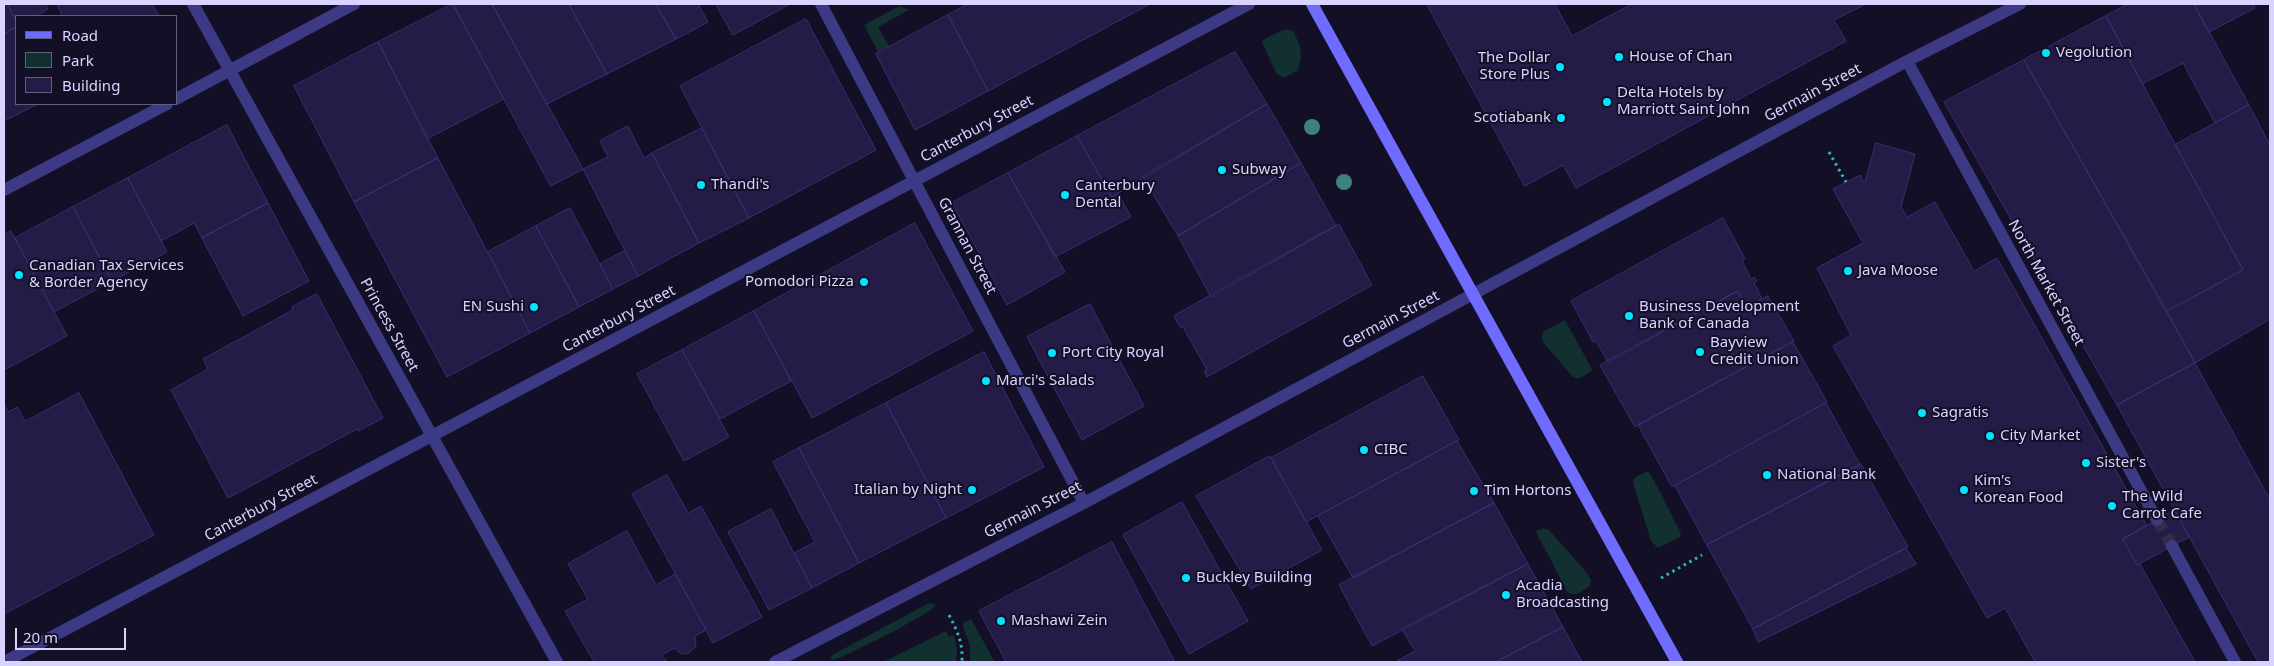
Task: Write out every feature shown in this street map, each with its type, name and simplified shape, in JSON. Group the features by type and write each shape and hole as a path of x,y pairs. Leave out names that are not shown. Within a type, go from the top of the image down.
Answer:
{"street":[{"name":"Princess Street","path":"192,4 557,662"},
{"path":"178,98 354,4"},
{"name":"Grannan Street","path":"821,4 1084,503"},
{"name":"Canterbury Street","path":"4,662 1248,4"},
{"path":"1312,4 1676,662"},
{"name":"Germain Street","path":"775,662 1084,503 1907,61 2020,4"},
{"name":"North Market Street","path":"1907,61 2157,520"},
{"path":"4,190 165,105"},
{"path":"2172,546 2235,662"}],"path":[{"path":"1829,152 1846,182"},
{"path":"1657,580 1702,555"},
{"path":"949,615 960,635 963,649 962,662"}],"green space":[{"path":"899,6 909,10 878,27 889,46 878,52 864,25"},
{"path":"1286,29 1293,31 1300,46 1301,55 1297,71 1283,78 1276,73 1262,42 1266,38"},
{"path":"1565,320 1592,369 1591,372 1578,379 1573,377 1543,342 1541,337 1544,331"},
{"path":"1649,472 1651,475 1681,533 1680,537 1658,548 1651,541 1633,483 1634,478"},
{"path":"1543,528 1549,530 1586,572 1591,580 1590,586 1577,594 1569,594 1537,534 1536,531"},
{"path":"929,603 935,606 930,611 887,635 839,658 832,660 830,657 836,653"},
{"path":"971,619 995,662 970,662 970,646 962,624"},
{"path":"946,631 949,637 954,635 957,649 956,662 883,662"}],"building":[{"path":"4,4 8,4 15,19 15,28 4,34"},
{"path":"8,4 45,4 48,9 38,15 15,15 15,19"},
{"path":"57,4 152,4 158,15 62,15"},
{"path":"453,4 504,99 427,139 378,42"},
{"path":"453,4 492,4 583,169 551,186"},
{"path":"492,4 569,4 607,74 547,104"},
{"path":"569,4 656,4 676,39 607,74"},
{"path":"656,4 698,4 708,22 676,39"},
{"path":"716,4 790,4 733,35"},
{"path":"968,4 1150,4 988,91 948,15"},
{"name":"Delta Hotels by Marriott Saint John","path":"1427,4 1555,4 1572,36 1632,4 1864,5 1834,20 1846,41 1576,188 1563,165 1525,186"},
{"path":"2128,4 2194,4 2249,105 2215,123 2183,63 2142,84 2106,16"},
{"path":"2194,4 2253,4 2255,8 2209,32"},
{"path":"948,15 988,91 915,130 876,54"},
{"path":"2106,16 2243,270 2167,311 2024,60"},
{"path":"806,19 876,150 749,218 680,86"},
{"path":"15,28 15,105 36,105 4,121 4,34"},
{"path":"378,42 438,158 354,202 294,86"},
{"path":"1235,52 1267,104 1112,197 1077,136"},
{"path":"2024,60 2195,363 2117,405 1944,102"},
{"name":"Subway","path":"1267,104 1301,163 1178,236 1143,177"},
{"path":"2249,105 2270,145 2270,319 2195,363 2167,311 2243,270 2175,145"},
{"path":"227,125 268,203 202,238 194,223 161,241 128,178"},
{"path":"628,126 644,158 652,153 699,243 638,276 583,169 608,157 600,141"},
{"name":"Thandi's","path":"702,128 749,218 699,243 652,153"},
{"name":"Canterbury Dental","path":"1077,136 1112,197 1118,193 1131,217 1055,257 1008,173"},
{"name":"City Market","path":"1876,143 1915,154 1901,207 1907,217 1935,202 1974,271 1997,258 2147,526 2123,539 2137,565 2140,564 2195,662 2035,662 2005,608 1987,618 1833,346 1851,335 1817,268 1863,243 1833,189 1860,175 1863,182 1865,181"},
{"path":"438,158 530,333 447,377 354,202"},
{"path":"1301,163 1336,226 1211,297 1178,236"},
{"path":"1008,173 1065,272 1007,305 952,203"},
{"path":"128,178 167,252 112,281 73,207"},
{"path":"268,203 309,281 243,316 202,238"},
{"path":"73,207 112,281 54,312 15,238"},
{"path":"570,208 613,289 579,307 536,226"},
{"path":"1723,218 1745,259 1742,261 1751,279 1754,277 1757,281 1754,283 1762,299 1746,307 1738,291 1608,362 1596,341 1593,342 1571,301"},
{"path":"915,223 973,331 812,418 754,311"},
{"path":"1339,224 1372,285 1207,377 1204,371 1207,370 1183,327 1180,327 1174,316"},
{"path":"536,226 579,307 530,333 488,252"},
{"name":"Canadian Tax Services & Border Agency","path":"11,231 67,336 4,370 4,235"},
{"path":"625,251 638,276 613,289 600,264"},
{"name":"Bayview Credit Union","path":"1738,291 1746,307 1768,296 1794,341 1635,427 1600,365"},
{"path":"317,294 383,418 358,431 357,429 228,498 171,390 208,369 203,359 293,310 292,307"},
{"path":"1090,304 1144,406 1082,440 1027,337"},
{"path":"754,311 791,381 720,419 682,350"},
{"path":"1793,342 1827,402 1672,487 1638,425"},
{"path":"682,350 729,437 684,461 637,374"},
{"path":"984,352 1044,467 946,518 886,403"},
{"path":"2195,363 2270,500 2270,662 2258,662 2117,405"},
{"name":"CIBC","path":"1423,376 1459,440 1306,522 1271,458"},
{"path":"79,393 154,535 4,614 4,404 8,412 17,407 25,421"},
{"path":"886,403 946,518 859,563 799,448"},
{"name":"National Bank","path":"1826,403 1860,465 1707,545 1675,486"},
{"path":"1457,441 1494,503 1353,578 1318,516"},
{"path":"799,448 859,563 812,588 794,553 815,542 773,462"},
{"path":"1270,456 1322,550 1251,589 1196,496"},
{"path":"1861,464 1908,547 1753,629 1707,545"},
{"path":"667,475 688,513 701,506 762,617 713,643 632,494"},
{"name":"Buckley Building","path":"1182,502 1248,621 1189,654 1123,535"},
{"path":"1494,503 1528,564 1372,646 1339,585"},
{"path":"771,509 812,588 769,610 728,532"},
{"path":"2175,510 2189,537 2137,565 2123,539"},
{"path":"627,531 656,585 675,574 706,630 695,636 696,646 689,653 681,654 674,648 662,655 667,662 594,662 565,611 588,599 568,564"},
{"path":"1112,542 1175,662 1006,662 979,611"},
{"path":"1906,548 1916,564 1758,642 1753,629"},
{"name":"Acadia Broadcasting","path":"1528,564 1563,627 1496,662 1395,662 1415,651 1402,629"},
{"path":"1563,627 1582,662 1496,662"}],"tunnel":[{"path":"2157,520 2172,546"}],"place":[{"name":"Vegolution","path":"2046,53"},
{"name":"House of Chan","path":"1619,57"},
{"name":"The Dollar Store Plus","path":"1560,67"},
{"name":"Delta Hotels by Marriott Saint John","path":"1607,102"},
{"name":"Scotiabank","path":"1561,118"},
{"name":"Subway","path":"1222,170"},
{"name":"Thandi's","path":"701,185"},
{"name":"Canterbury Dental","path":"1065,195"},
{"name":"Java Moose","path":"1848,271"},
{"name":"Canadian Tax Services & Border Agency","path":"19,275"},
{"name":"Pomodori Pizza","path":"864,282"},
{"name":"EN Sushi","path":"534,307"},
{"name":"Business Development Bank of Canada","path":"1629,316"},
{"name":"Bayview Credit Union","path":"1700,352"},
{"name":"Port City Royal","path":"1052,353"},
{"name":"Marci's Salads","path":"986,381"},
{"name":"Sagratis","path":"1922,413"},
{"name":"City Market","path":"1990,436"},
{"name":"CIBC","path":"1364,450"},
{"name":"Sister's","path":"2086,463"},
{"name":"National Bank","path":"1767,475"},
{"name":"Italian by Night","path":"972,490"},
{"name":"Kim's Korean Food","path":"1964,490"},
{"name":"Tim Hortons","path":"1474,491"},
{"name":"The Wild Carrot Cafe","path":"2112,506"},
{"name":"Buckley Building","path":"1186,578"},
{"name":"Acadia Broadcasting","path":"1506,595"},
{"name":"Mashawi Zein","path":"1001,621"}]}
